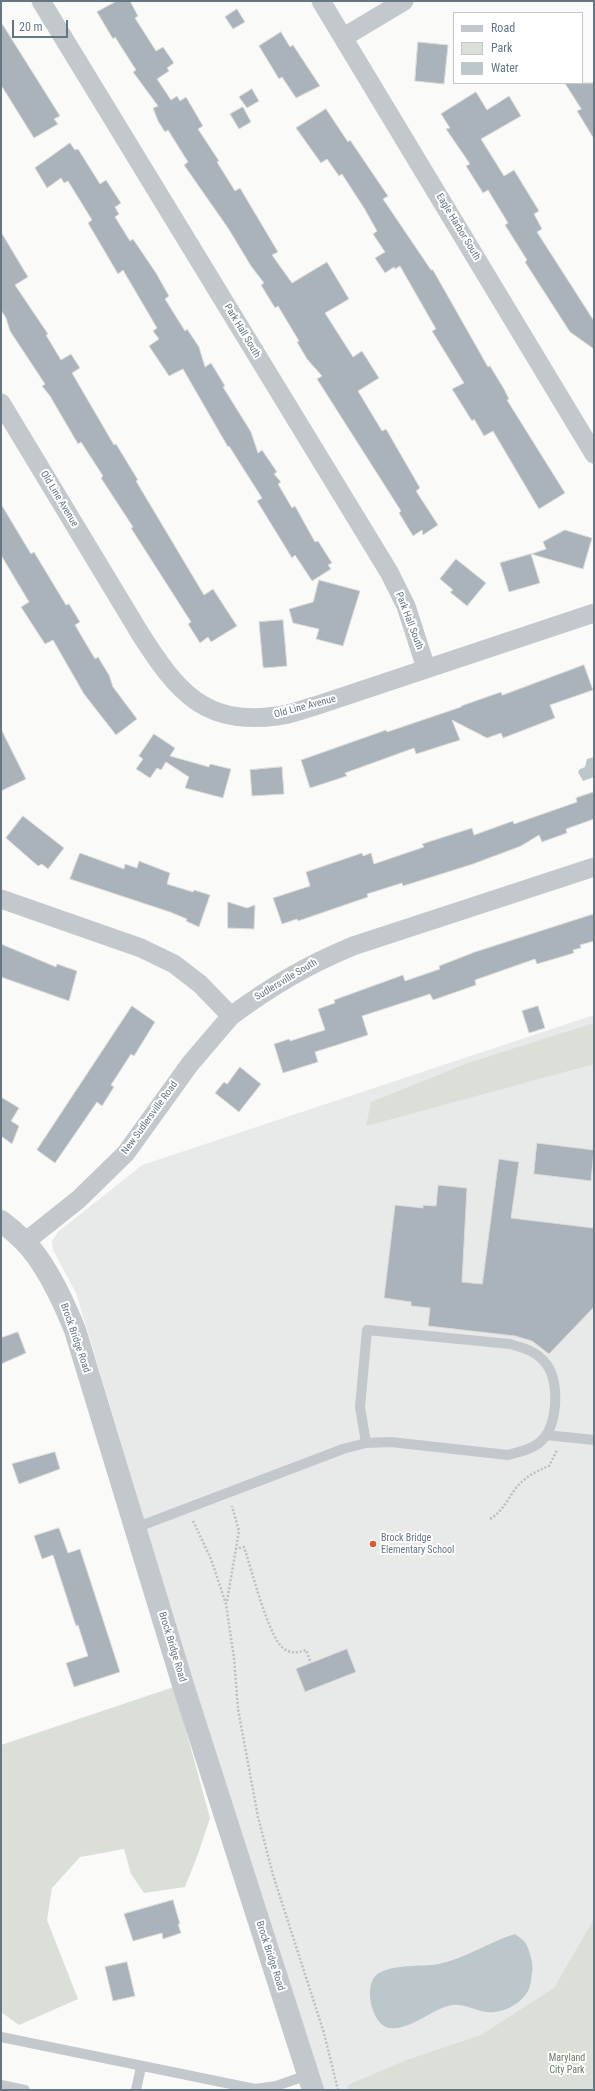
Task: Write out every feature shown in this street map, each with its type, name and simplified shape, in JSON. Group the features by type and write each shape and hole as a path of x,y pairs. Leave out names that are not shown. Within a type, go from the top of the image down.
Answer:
{"street":[{"name":"Park Hall South","path":"40,1 389,572 406,606 426,668"},
{"name":"Eagle Harbor South","path":"321,1 594,454"},
{"path":"344,37 404,1"},
{"name":"Old Line Avenue","path":"1,403 141,635 165,672 190,697 220,715 250,718 278,716 315,706 594,613"},
{"name":"Sudlersville South","path":"231,1016 271,986 315,962 352,946 594,867"},
{"path":"1,899 140,948 174,964 200,984 231,1016"},
{"name":"New Sudlersville Road","path":"26,1242 79,1199 126,1153 190,1064 231,1016"},
{"name":"Brock Bridge Road","path":"1,1220 26,1242 62,1300 75,1330 135,1528 310,2082"}],"lane":[{"path":"135,1528 343,1449 366,1443 391,1442 508,1455 526,1450 541,1442 551,1428 555,1414 556,1400 548,1366 539,1356 527,1348 510,1344 367,1330 360,1407 366,1443"},
{"path":"546,1435 594,1440"},
{"path":"1,2037 141,2067 255,2089 310,2082"},
{"path":"136,2090 141,2067"},
{"path":"1,2085 25,2090"}],"path":[{"path":"490,1519 500,1513 522,1482 529,1476 549,1466 556,1451 558,1436"},
{"path":"226,1604 238,1531 228,1493"},
{"path":"187,1508 211,1559 226,1604 234,1658 238,1709 258,1817 273,1875 324,2033 338,2090"},
{"path":"235,1549 244,1547 271,1628 282,1647 290,1652 298,1653 306,1650 311,1663"}],"shaded area":[{"name":"Brock Bridge Elementary School","path":"594,1015 594,2018 394,2090 320,2090 193,1683 76,1293 53,1250 52,1241 58,1232 142,1165"}],"green space":[{"path":"594,1023 594,1064 366,1126 371,1102 468,1063"},
{"path":"174,1687 210,1818 185,1887 144,1893 131,1874 124,1849 80,1857 52,1888 47,1920 78,1999 19,2025 1,2012 1,1745"},
{"name":"Maryland City Park","path":"594,1919 594,2090 347,2090 348,2085 404,2061 481,2035 554,1988"}],"water":[{"path":"594,757 594,777 583,781 578,772 580,769 585,767 587,759"},
{"path":"515,1934 526,1944 530,1954 532,1966 529,1989 525,1996 516,2004 505,2010 493,2012 487,2012 461,2005 452,2005 444,2007 414,2023 398,2028 390,2028 383,2025 378,2020 371,2003 370,1994 371,1985 374,1978 379,1973 393,1968 439,1964 468,1954"}],"building":[{"path":"117,1 130,1 138,16 135,18 156,51 163,47 174,63 167,68 169,71 157,79 171,100 177,96 180,101 186,97 203,126 198,129 219,161 217,162 235,191 240,188 278,252 272,255 292,283 327,262 349,299 325,313 353,357 362,351 379,378 358,391 382,431 386,429 420,488 416,491 438,525 423,535 422,530 413,536 399,513 401,511 317,379 322,376 307,359 297,342 299,341 278,306 275,308 261,285 264,283 251,266 228,228 184,165 188,162 168,130 165,132 158,121 153,108 158,106 133,72 136,70 115,37 113,39 97,12"},
{"path":"237,9 245,22 233,29 225,17"},
{"path":"1,22 60,116 54,119 58,124 34,138 1,85"},
{"path":"281,32 290,47 293,45 320,86 296,98 282,77 279,79 259,46"},
{"path":"418,42 448,45 444,84 415,81"},
{"path":"594,83 594,139 577,111 581,109 566,84"},
{"path":"252,89 259,101 247,108 239,97"},
{"path":"476,92 487,110 509,96 521,116 481,139 504,176 514,170 539,211 534,214 542,229 537,232 594,321 594,349 570,332 525,262 527,260 505,225 508,223 488,190 483,193 466,166 470,164 446,129 450,128 441,114"},
{"path":"243,107 251,122 239,129 230,114"},
{"path":"326,109 348,142 350,140 388,196 383,199 431,270 433,270 488,367 490,366 504,389 509,399 507,400 565,493 539,509 493,431 484,436 474,419 472,421 452,389 464,383 432,331 436,329 400,266 395,269 394,267 385,273 375,258 385,252 373,234 377,231 364,208 342,174 339,176 327,159 321,163 296,128"},
{"path":"70,143 75,150 78,149 100,184 106,180 121,203 115,207 119,214 115,217 130,241 133,239 156,273 169,296 165,299 185,331 187,329 199,347 205,367 211,363 225,386 223,387 251,432 258,453 262,450 277,472 274,474 281,482 278,484 292,508 295,506 315,542 318,541 332,563 328,565 331,569 312,581 295,555 292,558 257,501 262,498 229,446 228,447 183,369 169,376 149,346 159,339 153,331 157,328 123,270 118,274 88,223 92,220 68,181 64,183 61,178 47,188 35,168"},
{"path":"1,232 28,277 15,285 48,334 46,335 61,360 71,354 80,368 72,373 114,445 116,444 138,480 136,481 204,595 213,589 237,626 211,642 208,637 200,643 188,624 191,622 131,528 133,527 101,478 103,476 81,442 78,444 50,396 42,386 45,384 10,331 6,318 1,310"},
{"path":"1,504 31,554 34,552 66,605 69,604 80,622 75,625 95,659 98,657 109,675 113,687 137,719 116,735 84,694 53,640 45,644 21,607 29,602 1,555"},
{"path":"565,530 592,538 583,569 531,554 546,549 543,542"},
{"path":"531,554 540,583 509,592 500,563"},
{"path":"456,559 486,583 467,606 450,592 453,590 440,579"},
{"path":"319,580 360,591 343,646 316,639 319,629 293,623 289,609 313,602"},
{"path":"283,620 287,666 265,668 263,667 259,622"},
{"path":"584,665 593,690 550,705 555,718 503,738 501,733 487,738 452,720 460,740 416,754 414,748 345,773 347,776 310,788 301,760 386,730 387,732 461,707 501,692 502,695"},
{"path":"1,729 26,779 1,791"},
{"path":"154,734 175,748 170,756 209,767 210,764 231,769 223,798 185,788 189,777 166,762 161,770 157,768 150,778 136,769 143,759 139,756"},
{"path":"282,767 284,794 252,796 250,770"},
{"path":"594,792 594,819 566,829 567,833 542,842 539,835 521,846 473,864 403,886 402,883 367,894 368,897 298,921 297,919 282,924 273,898 310,886 306,872 362,853 363,856 371,853 374,864 424,847 422,844 472,828 474,835 513,821 514,824 577,802 576,798"},
{"path":"23,816 64,848 48,869 42,864 38,866 6,838"},
{"path":"80,853 124,869 125,864 137,868 139,861 170,873 167,884 193,892 194,890 210,895 199,927 186,921 187,919 170,912 70,879"},
{"path":"228,902 247,908 255,905 254,929 228,928"},
{"path":"594,914 594,941 580,945 581,948 573,950 574,953 537,964 535,959 475,980 476,985 433,1000 430,994 362,1016 368,1035 315,1052 318,1062 283,1073 274,1044 289,1039 290,1041 325,1030 318,1009 335,1003 334,1000 403,975 405,981 440,969 439,966 475,952"},
{"path":"1,944 56,967 57,964 77,971 69,1001 1,977"},
{"path":"132,1006 155,1022 134,1056 131,1054 111,1085 114,1087 102,1106 97,1102 55,1163 37,1150"},
{"path":"538,1006 545,1028 529,1033 522,1011"},
{"path":"240,1067 261,1084 239,1112 215,1093 224,1082 227,1084"},
{"path":"1,1097 19,1108 11,1121 19,1126 12,1144 1,1136"},
{"path":"537,1143 594,1150 591,1181 534,1174"},
{"path":"499,1159 519,1162 511,1218 594,1228 594,1307 549,1354 532,1341 515,1336 428,1326 430,1308 411,1306 411,1302 384,1298 395,1205 423,1208 423,1205 436,1206 438,1185 467,1188 462,1282 482,1284"},
{"path":"18,1332 26,1353 1,1364 1,1338"},
{"path":"55,1452 60,1469 19,1484 12,1464"},
{"path":"59,1528 68,1553 80,1549 120,1672 74,1687 66,1663 88,1656 78,1625 76,1626 53,1555 42,1559 34,1536"},
{"path":"347,1649 356,1672 305,1692 296,1669"},
{"path":"173,1900 181,1933 163,1939 162,1933 133,1941 124,1914"},
{"path":"127,1962 135,1996 113,2001 105,1967"}],"place":[{"name":"Brock Bridge Elementary School","path":"373,1544"}]}
